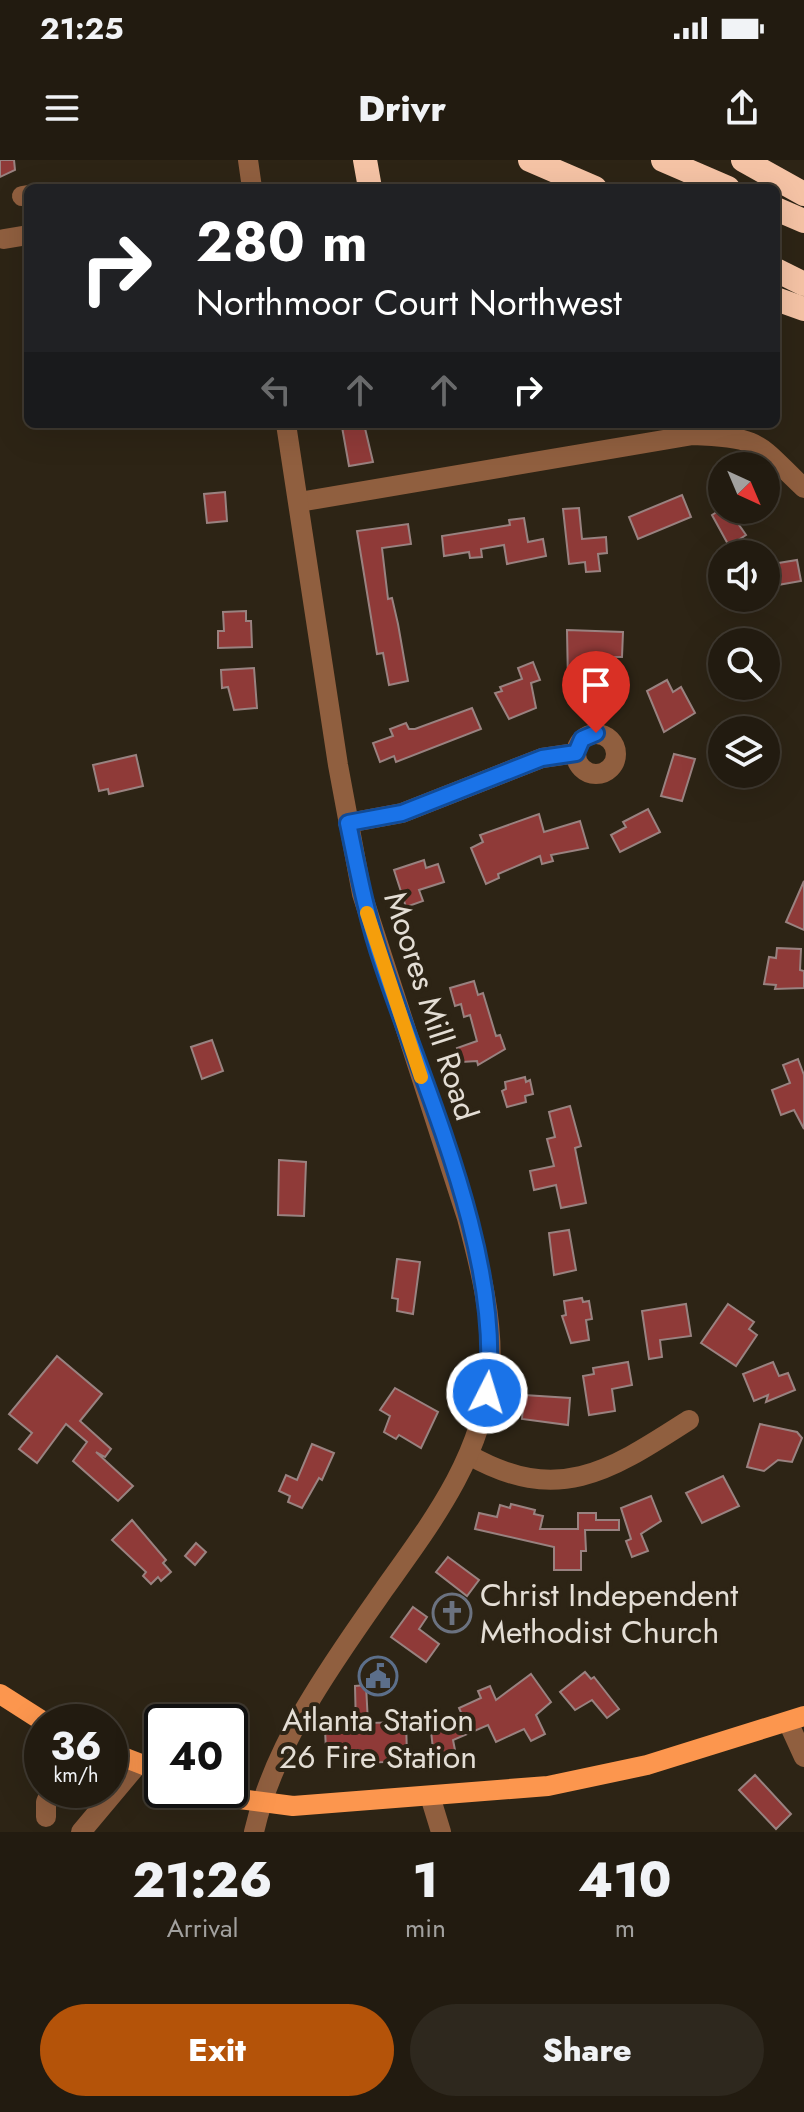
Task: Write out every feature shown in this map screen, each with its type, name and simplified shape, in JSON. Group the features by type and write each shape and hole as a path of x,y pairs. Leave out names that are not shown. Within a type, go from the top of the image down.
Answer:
{"highway":[{"path":"365,160 369,184"},
{"path":"530,160 586,184"},
{"path":"663,160 719,184"},
{"path":"743,160 804,194"},
{"path":"780,211 804,221"},
{"path":"780,272 804,284"},
{"path":"780,300 804,309"}],"main road":[{"path":"0,1694 24,1709"},
{"path":"248,1799 293,1806 506,1791 595,1778 717,1746 796,1719"},
{"path":"128,1760 144,1766"}],"street":[{"path":"248,160 251,184"},
{"path":"4,239 24,236"},
{"name":"Moores Mill Road","path":"254,1832 278,1761 310,1703 436,1517 469,1455 483,1414 490,1372 489,1334 479,1268 451,1163 372,930 348,823 287,428"},
{"path":"299,502 693,435 730,436 760,445 804,488"},
{"path":"348,823 402,813 542,758 576,753"},
{"path":"469,1455 515,1477 565,1481 614,1467 689,1420"},
{"path":"796,1719 804,1757"},
{"path":"81,1832 138,1764"},
{"path":"430,1796 441,1832"},
{"path":"46,1808 46,1817"}],"building":[{"path":"0,160 14,160 15,170 0,177"},
{"path":"342,428 365,428 373,462 349,466"},
{"path":"225,492 227,521 207,523 204,494"},
{"path":"682,495 691,517 638,539 629,517"},
{"path":"579,508 582,539 606,537 607,553 598,554 600,571 586,572 585,562 569,564 563,509"},
{"path":"524,518 528,542 543,539 546,556 507,564 504,545 481,549 482,557 470,558 469,552 444,556 442,536 510,525 509,520"},
{"path":"408,524 411,544 382,548 388,599 392,598 408,681 389,685 383,653 377,654 357,531"},
{"path":"717,524 738,524 746,535 738,540 726,540"},
{"path":"797,560 801,581 780,585 780,563"},
{"path":"246,611 246,621 251,621 252,647 218,648 218,631 224,631 223,612"},
{"path":"567,630 623,632 622,657 614,657 614,661 585,660 585,682 568,682"},
{"path":"533,662 540,680 531,683 536,708 509,719 495,693 502,691 500,687 522,679 518,668"},
{"path":"254,668 257,708 234,710 228,687 222,688 221,670"},
{"path":"667,680 673,692 681,687 695,713 664,732 647,691"},
{"path":"472,708 481,729 396,762 394,756 380,762 373,743 393,736 390,729 406,723 409,729 415,729"},
{"path":"674,754 695,759 682,801 661,796"},
{"path":"136,755 143,786 109,794 108,789 99,791 93,765"},
{"path":"648,809 660,832 620,852 611,835 626,827 623,822"},
{"path":"539,814 544,832 580,821 588,848 551,855 553,861 542,864 540,856 498,874 499,878 486,884 471,848 483,842 480,835"},
{"path":"424,860 426,868 438,864 444,882 419,890 423,901 406,907 394,870"},
{"path":"804,881 804,930 786,922"},
{"path":"777,948 801,949 800,970 804,971 804,988 775,989 776,985 764,984 769,957 776,958"},
{"path":"474,981 478,995 483,993 496,1036 500,1035 505,1049 478,1065 477,1061 462,1062 457,1048 477,1041 470,1015 464,1017 461,1004 455,1006 450,988"},
{"path":"212,1040 223,1071 202,1079 191,1047"},
{"path":"798,1059 804,1075 804,1129 794,1110 781,1115 772,1090 790,1083 783,1065"},
{"path":"525,1077 526,1082 530,1080 533,1094 525,1096 526,1102 507,1107 502,1091 506,1089 505,1082"},
{"path":"570,1106 581,1146 575,1148 586,1203 561,1208 556,1185 534,1190 530,1171 554,1166 547,1139 555,1137 549,1112"},
{"path":"279,1160 306,1162 304,1216 278,1215"},
{"path":"569,1230 576,1270 554,1275 549,1233"},
{"path":"397,1259 420,1262 413,1314 397,1311 398,1299 392,1298"},
{"path":"582,1298 583,1302 589,1301 592,1319 586,1320 589,1340 571,1343 562,1316 566,1315 564,1301"},
{"path":"686,1304 691,1336 660,1340 662,1357 649,1359 642,1311"},
{"path":"728,1304 754,1322 749,1329 757,1335 736,1366 701,1343"},
{"path":"57,1356 102,1394 80,1421 111,1449 105,1457 96,1452 133,1486 118,1501 73,1461 87,1442 66,1424 37,1463 19,1449 32,1433 9,1414"},
{"path":"628,1362 632,1385 612,1389 615,1411 589,1415 583,1376 594,1374 593,1368"},
{"path":"773,1362 779,1376 788,1373 795,1390 766,1402 768,1395 754,1401 743,1374"},
{"path":"395,1388 438,1412 421,1448 399,1435 396,1439 384,1432 390,1416 380,1410"},
{"path":"524,1395 570,1398 568,1425 522,1419"},
{"path":"760,1424 797,1432 802,1438 792,1462 778,1460 764,1471 747,1467"},
{"path":"312,1444 334,1453 322,1480 319,1478 302,1508 288,1502 290,1496 279,1491 286,1475 297,1480"},
{"path":"723,1476 739,1506 702,1523 686,1493"},
{"path":"651,1496 661,1521 641,1534 648,1551 632,1557 626,1541 631,1539 621,1508"},
{"path":"511,1504 535,1510 534,1514 543,1516 540,1529 578,1529 578,1513 596,1513 596,1520 619,1520 619,1530 585,1530 586,1551 581,1551 581,1570 554,1570 554,1547 475,1529 479,1513 497,1517 500,1505 510,1508"},
{"path":"132,1520 166,1560 163,1563 171,1572 161,1581 158,1577 151,1584 143,1576 146,1572 112,1540"},
{"path":"196,1543 206,1552 195,1565 185,1556"},
{"path":"448,1557 479,1580 467,1596 436,1572"},
{"path":"413,1607 427,1617 419,1629 439,1644 426,1662 391,1637"},
{"path":"585,1672 591,1679 594,1677 619,1709 607,1718 592,1700 575,1710 560,1692"},
{"path":"531,1674 551,1702 536,1715 545,1734 531,1741 524,1729 496,1742 488,1725 453,1740 456,1755 434,1758 431,1731 467,1726 459,1708 481,1698 478,1691 490,1686 496,1700"},
{"path":"366,1685 368,1723 406,1722 407,1755 385,1762 359,1763 359,1750 326,1751 325,1729 356,1728 355,1686"},
{"path":"755,1775 791,1814 776,1829 739,1790"}],"slow traffic":[{"path":"367,913 421,1077"}],"place":[{"name":"Christ Independent Methodist Church","path":"452,1613"},
{"name":"Atlanta Station 26 Fire Station","path":"378,1676"}],"route":[{"path":"487,1393 491,1353 485,1301 467,1218 372,930 348,823 402,813 542,758 576,753 582,739 596,733"}]}
